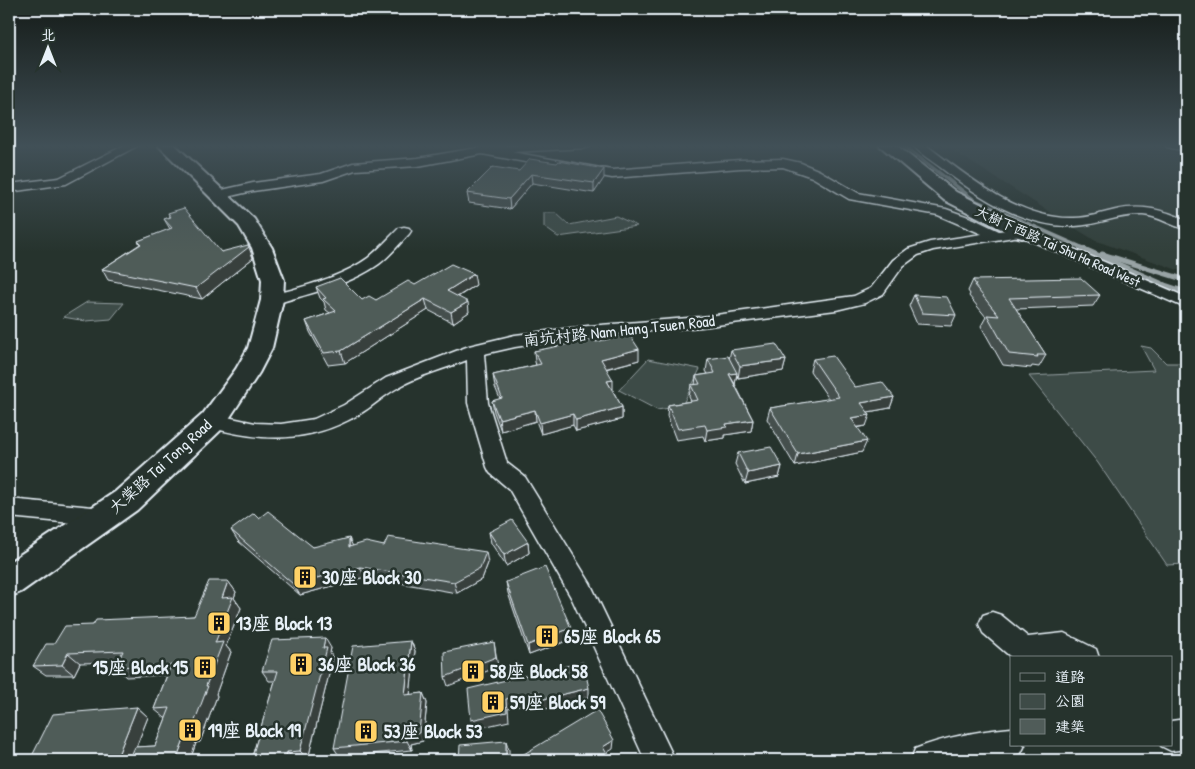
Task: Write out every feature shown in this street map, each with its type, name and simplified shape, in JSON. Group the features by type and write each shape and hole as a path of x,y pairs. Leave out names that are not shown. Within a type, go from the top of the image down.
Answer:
{"street":[{"path":"9,188 62,181"},
{"name":"大棠路 Tai Tong Road","path":"9,581 126,501 213,421 246,374 260,348 272,300 273,280 262,248 247,223 203,181"},
{"path":"218,195 253,187 296,181"},
{"path":"828,181 854,196 941,212 969,222 996,235"},
{"name":"大樹下西路 Tai Shu Ha Road West","path":"931,181 950,196 1022,232 1186,303"},
{"path":"965,181 1016,208 1043,218 1068,222 1135,210 1148,211 1186,224"},
{"path":"272,300 326,283 357,270 382,254 404,232"},
{"name":"南坑村路 Nam Hang Tsuen Road","path":"213,421 255,430 281,431 318,426 351,410 393,382 475,350 515,341 588,331 701,322 836,306 859,300 877,291 898,263 913,252 930,246 1022,232"},
{"path":"475,350 478,404 498,467 516,483 581,591 660,760"},
{"path":"9,508 103,517"},
{"path":"992,624 1024,651 1064,646 1082,656"},
{"path":"1172,736 1186,734"},
{"path":"926,760 989,745 1010,743"}],"shaded area":[{"path":"1001,181 1186,181 1186,273 1094,240"}],"green space":[{"path":"544,213 556,213 569,225 616,216 637,226 558,237 544,227"},
{"path":"87,302 124,303 111,319 86,321 63,317"},
{"path":"1141,346 1151,348 1166,363 1182,363 1186,367 1186,564 1167,565 1098,463 1029,376 1154,370"},
{"path":"648,359 700,369 682,406 657,410 619,390"}],"building":[{"path":"479,181 525,181 509,199 467,193"},
{"path":"579,181 596,181 594,183"},
{"path":"184,208 221,252 248,245 249,247 196,288 102,269 141,244 138,241 172,228 164,219 171,217 168,213"},
{"path":"451,264 474,274 447,291 468,302 451,312 425,299 341,351 324,353 306,321 336,311 323,299 326,298 316,287 340,278 362,300 369,296 376,300 408,281 415,285"},
{"path":"1081,278 1100,295 1009,298 1046,355 1037,355 1038,357 1009,354 987,315 999,316 974,285 976,285 973,280"},
{"path":"914,295 947,297 956,315 922,313"},
{"path":"629,334 639,349 601,359 613,380 607,381 622,407 576,420 573,414 540,423 535,410 499,419 492,401 502,398 493,375 541,364 534,351 594,339 596,342"},
{"path":"776,344 786,360 740,366 731,350"},
{"path":"728,356 737,373 729,374 753,420 726,424 727,427 707,430 705,425 678,429 668,405 698,400 691,385 700,384 696,376 715,373 708,359"},
{"path":"833,356 855,387 882,382 894,397 861,403 870,415 851,418 867,441 798,454 770,408 839,397 813,359"},
{"path":"771,447 782,466 748,473 738,453"},
{"path":"268,511 313,547 349,538 349,547 366,542 384,546 388,537 486,552 480,568 454,582 360,567 293,584 231,530 254,513 259,518"},
{"path":"512,520 528,542 504,555 489,532"},
{"path":"545,567 571,628 528,645 506,582"},
{"path":"209,581 228,581 222,598 233,597 215,643 223,642 190,734 186,734 176,760 129,760 135,747 155,746 170,708 154,709 171,665 115,667 123,651 68,653 62,665 33,666 46,644 54,644 65,626 93,625 96,620 194,616"},
{"path":"325,638 323,648 327,648 300,751 287,752 285,760 251,760 278,671 262,671 272,640"},
{"path":"411,641 405,695 423,693 419,733 406,736 407,741 334,748 353,646"},
{"path":"494,642 496,657 445,677 444,652"},
{"path":"583,662 589,688 540,700 539,691 506,699 507,712 471,720 468,689"},
{"path":"137,707 118,755 74,760 30,760 53,714"},
{"path":"597,710 614,740 603,747 610,759 520,760 519,757"},
{"path":"506,741 506,760 459,760 460,745"}],"waterway":[{"path":"949,181 974,200 1085,249"},
{"path":"1082,248 1165,285 1186,292"},
{"path":"1102,254 1186,280"}],"place":[{"name":"30座 Block 30","path":"305,577"},
{"name":"13座 Block 13","path":"219,623"},
{"name":"65座 Block 65","path":"547,636"},
{"name":"36座 Block 36","path":"301,664"},
{"name":"15座 Block 15","path":"205,667"},
{"name":"58座 Block 58","path":"473,671"},
{"name":"59座 Block 59","path":"493,702"},
{"name":"19座 Block 19","path":"190,730"},
{"name":"53座 Block 53","path":"366,731"}]}
